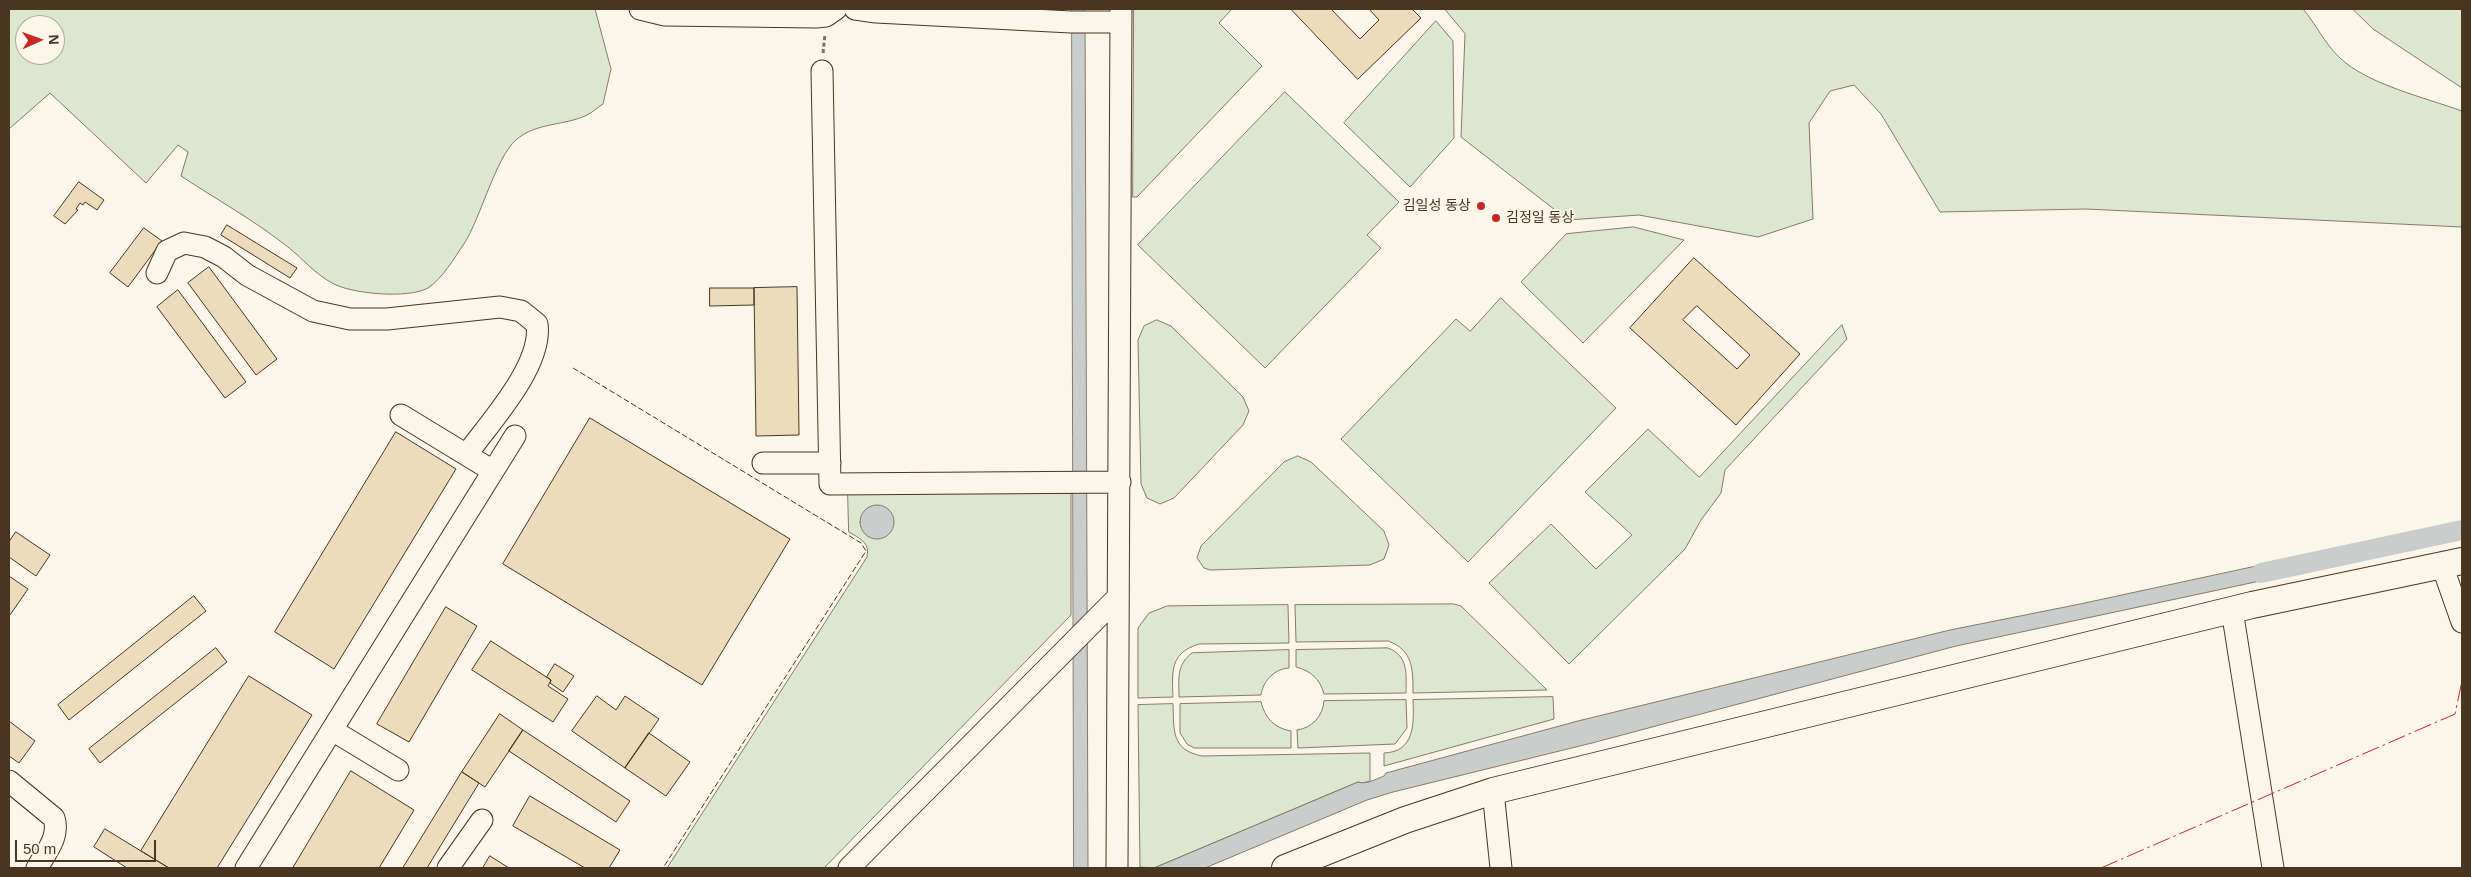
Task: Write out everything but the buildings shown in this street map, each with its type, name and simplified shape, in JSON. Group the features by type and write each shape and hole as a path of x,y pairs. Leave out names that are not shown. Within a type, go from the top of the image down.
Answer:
{"main road":[{"path":"1285,868 1405,820 1493,791 2232,610 2452,563"}],"street":[{"path":"640,9 665,15 831,13"},
{"path":"855,9 876,12 1080,22 1121,15 1117,868"},
{"path":"822,71 830,484 1120,482"},
{"path":"157,273 167,251 184,243 205,247 224,257 247,275 313,311 341,317 386,319 500,307 521,311 538,324 539,338 534,356 518,384 467,454"},
{"path":"401,415 493,470"},
{"path":"246,868 515,436"},
{"path":"763,463 830,463"},
{"path":"2452,563 2462,622"},
{"path":"849,868 1118,597"},
{"path":"2232,610 2273,868"},
{"path":"332,730 398,770"},
{"path":"9,781 54,818 57,826 55,837 37,868"},
{"path":"1493,791 1501,868"},
{"path":"448,868 482,820"}],"path":[{"path":"822,71 831,13"}],"green space":[{"path":"9,9 595,9 611,69 603,104 587,115 532,130 516,140 509,148 495,173 464,244 443,274 428,288 394,294 352,290 341,287 326,279 275,237 181,176 188,152 178,145 146,183 50,93 9,129"},
{"path":"1134,9 1232,9 1219,23 1262,66 1137,197 1133,197"},
{"path":"1445,9 2303,9 2334,52 2352,67 2381,83 2462,111 2462,227 2086,209 1940,212 1881,114 1854,85 1830,91 1809,123 1813,219 1758,237 1639,215 1568,220 1461,137 1465,34"},
{"path":"2353,9 2462,9 2462,88 2373,29"},
{"path":"1436,21 1453,41 1454,138 1410,187 1344,123"},
{"path":"1285,92 1399,202 1367,235 1381,248 1265,368 1138,245"},
{"path":"1634,227 1684,240 1583,343 1521,282 1566,234"},
{"path":"1501,298 1616,408 1468,562 1341,439 1456,319 1470,331"},
{"path":"1157,320 1171,326 1243,397 1249,411 1243,425 1174,498 1160,504 1147,498 1141,484 1138,340 1144,326"},
{"path":"1842,325 1847,339 1725,470 1721,493 1701,520 1685,549 1569,664 1489,583 1551,524 1596,569 1632,535 1585,492 1648,429 1699,477"},
{"path":"1298,456 1311,462 1384,531 1389,545 1384,559 1370,565 1210,570 1204,568 1197,558 1201,546 1284,462"},
{"path":"848,493 1071,493 1071,615 824,868 667,868 867,557 866,544 849,532"},
{"path":"1454,604 1461,606 1547,690 1413,693 1413,676 1410,661 1402,650 1388,641 1296,642 1295,605"},
{"path":"1288,605 1289,643 1199,644 1183,652 1175,664 1173,671 1173,697 1138,698 1138,628 1149,613 1167,606"},
{"path":"1388,648 1400,656 1405,666 1406,693 1324,694 1314,676 1296,667 1296,650"},
{"path":"1289,650 1289,668 1274,673 1264,685 1261,695 1179,697 1181,667 1183,662 1192,653"},
{"path":"1553,697 1554,719 1384,766 1384,753 1402,748 1407,742 1412,727 1413,700"},
{"path":"1406,700 1407,728 1395,744 1298,748 1297,730 1307,727 1316,720 1321,712 1324,701"},
{"path":"1261,702 1265,713 1275,725 1291,731 1291,748 1194,748 1187,744 1180,733 1180,704"},
{"path":"1173,704 1176,738 1179,744 1192,753 1202,756 1370,753 1370,781 1358,782 1154,868 1140,867 1138,705"}],"shaded area":[{"path":"1072,9 1085,9 1088,868 1074,868"},
{"path":"877,505 889,510 894,522 889,534 877,539 865,534 860,522 865,510"},
{"path":"2286,560 2288,575 1956,646 1592,743 1393,792 1367,800 1205,868 1154,868 1358,782 1371,781 1384,776 1386,773 1578,721 1950,630"}],"waterway":[{"path":"2261,573 2462,530"}],"fence":[{"path":"573,368 861,543 866,551 663,868"}],"power":[{"path":"2101,868 2455,714 2462,681"}],"place":[{"name":"김일성 동상","path":"1481,206"},
{"name":"김정일 동상","path":"1496,218"}]}
